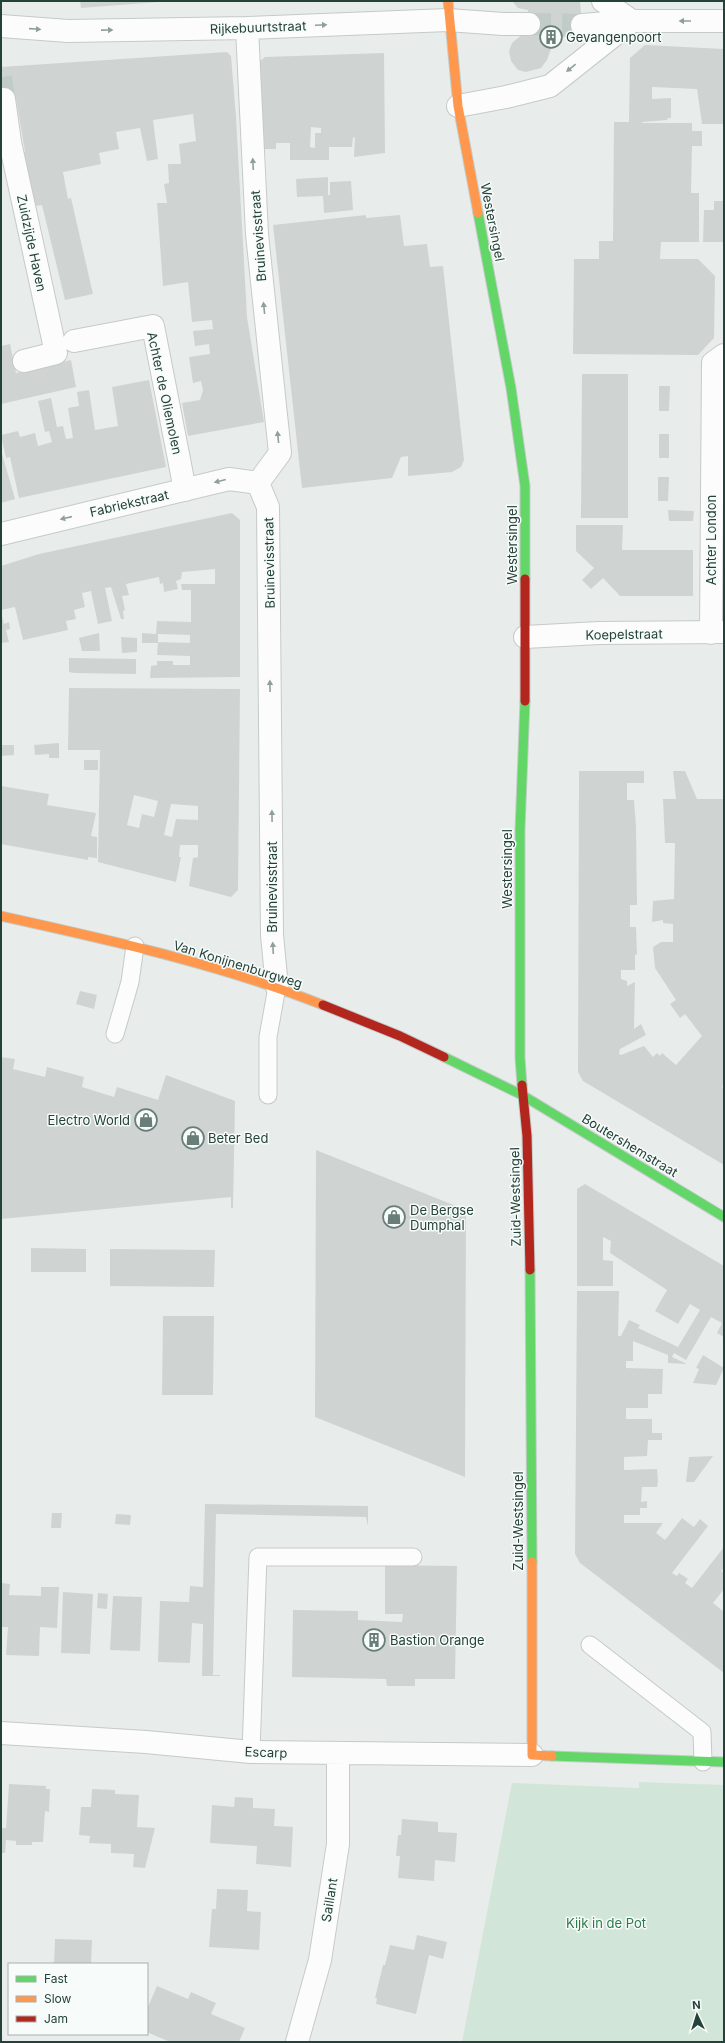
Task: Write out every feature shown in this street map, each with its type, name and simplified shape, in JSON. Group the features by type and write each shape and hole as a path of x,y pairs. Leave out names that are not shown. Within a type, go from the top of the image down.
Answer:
{"main road":[{"name":"Westersingel","path":"448,10 458,106 511,388 525,486 525,727 520,830 520,1058 522,1095"},
{"name":"Van Konijnenburgweg","path":"1,916 136,946 277,987 400,1036 522,1095"},
{"name":"Boutershemstraat","path":"522,1095 724,1217"},
{"name":"Zuid-Westsingel","path":"522,1095 527,1136 531,1294 532,1755"},
{"path":"532,1755 724,1762"}],"street":[{"path":"603,1 632,21"},
{"name":"Rijkebuurtstraat","path":"1,26 68,31 247,28 448,10 503,24 528,24"},
{"path":"458,106 506,97 550,86 632,21"},
{"path":"582,25 632,21 724,21"},
{"name":"Bruinevisstraat","path":"247,28 256,234 280,453 258,483 268,507 272,935 277,987"},
{"name":"Zuidzijde Haven","path":"4,99 10,142 56,354 24,361"},
{"name":"Achter de Oliemolen","path":"74,341 153,326 185,490"},
{"name":"Achter London","path":"717,632 718,447 712,363 724,355"},
{"name":"Fabriekstraat","path":"1,534 229,479 258,483"},
{"name":"Koepelstraat","path":"524,637 599,633 717,632"},
{"name":"Escarp","path":"1,1734 146,1742 251,1752 532,1755"},
{"name":"Saillant","path":"298,2042 320,1960 338,1844 338,1754"}],"lane":[{"path":"115,1034 130,982 136,946"},
{"path":"268,1095 268,1037 277,987"},
{"path":"251,1752 258,1557 412,1557"},
{"path":"590,1645 702,1732 703,1762"}],"green space":[{"name":"Kijk in de Pot","path":"639,1782 724,1785 724,2042 462,2042 512,1783 639,1788"}],"building":[{"path":"80,1 159,1 159,2 81,8"},
{"name":"Gevangenpoort","path":"512,1 580,1 582,25 581,41 576,41 576,37 555,37 547,60 541,68 526,72 518,70 511,61 509,51 512,43 529,29 528,10 518,8"},
{"path":"645,45 724,49 724,124 702,124 697,89 652,87 652,99 671,98 671,118 668,118 667,120 642,122 692,123 692,131 702,131 702,146 692,146 691,193 699,193 699,242 661,242 660,259 698,259 715,276 714,338 698,355 573,354 574,259 599,259 599,241 613,241 614,122 629,122 630,58"},
{"path":"227,52 231,56 236,117 247,317 264,422 188,436 182,403 200,400 203,390 201,381 193,383 189,357 210,354 209,344 195,346 193,331 213,329 212,320 192,322 188,282 163,286 157,203 167,203 164,184 169,183 168,164 181,164 179,144 196,141 193,114 153,120 158,159 147,161 140,128 116,132 119,149 99,153 101,164 63,172 68,199 71,198 93,294 65,300 42,205 28,207 19,153 25,152 16,98 1,100 1,67"},
{"path":"384,53 385,153 354,157 355,138 353,137 352,147 329,147 329,160 290,160 290,143 276,143 276,149 262,149 259,62 265,57","holes":["311,127 321,128 321,133 315,133 315,148 310,147"]},
{"path":"328,177 328,195 330,195 330,182 351,181 353,210 324,213 323,196 297,197 296,179"},
{"path":"714,201 724,201 724,242 703,242 704,210 714,210"},
{"path":"366,215 366,218 400,215 404,246 427,244 430,267 443,266 464,460 461,467 452,472 408,476 408,456 401,457 392,478 302,488 273,225"},
{"path":"10,344 16,373 71,360 76,387 1,404 1,346"},
{"path":"582,374 628,374 628,518 581,518"},
{"path":"149,380 166,467 19,498 10,457 6,458 1,435 18,431 20,437 35,433 38,446 52,442 49,431 45,432 38,401 51,398 57,427 63,426 66,439 73,438 68,408 79,406 77,392 89,390 95,430 118,426 112,387"},
{"path":"659,386 670,386 669,411 659,411"},
{"path":"659,434 669,434 669,458 659,458"},
{"path":"1,450 15,499 1,503"},
{"path":"658,477 669,477 668,501 658,501"},
{"path":"668,510 694,511 693,521 669,521"},
{"path":"232,513 240,520 240,677 150,678 151,666 157,665 157,661 173,661 173,665 190,665 190,656 157,655 158,643 142,643 142,633 156,634 157,621 191,622 191,590 182,590 181,584 215,584 215,569 182,572 181,579 176,581 178,589 164,592 163,583 160,584 159,577 126,584 129,595 122,596 125,610 123,611 124,619 121,619 111,587 105,588 112,621 98,624 91,591 82,593 85,607 74,610 76,619 66,621 68,630 23,640 15,607 1,610 1,566 39,554","holes":["158,634 190,635 190,643 158,642"]},
{"path":"576,525 623,525 622,550 693,550 693,596 620,596 603,578 591,589 582,580 594,568 576,551"},
{"path":"724,527 724,548 723,548 720,528"},
{"path":"1,612 4,624 9,622 10,629 6,630 9,642 1,643"},
{"path":"99,633 100,651 82,651 79,638"},
{"path":"121,637 137,638 137,652 122,653"},
{"path":"69,658 136,659 136,674 69,672"},
{"path":"69,688 240,689 238,890 231,897 189,886 193,858 198,857 198,845 180,845 179,857 181,857 176,882 98,862 100,750 68,750","holes":["134,795 158,801 154,817 142,814 139,828 127,825","171,804 198,806 198,820 176,819 172,837 164,835"]},
{"path":"59,743 59,758 49,758 49,754 35,755 34,745"},
{"path":"1,745 14,745 14,755 1,756"},
{"path":"84,760 98,760 98,770 84,770"},
{"path":"579,771 644,771 644,783 627,783 627,800 634,800 636,827 637,905 630,905 630,927 636,927 637,954 635,955 635,970 621,970 621,979 627,981 627,986 635,982 634,1029 641,1024 646,1035 620,1049 619,1054 621,1055 644,1046 653,1057 657,1053 660,1056 662,1053 676,1065 702,1036 685,1014 680,1018 670,1004 676,1000 655,968 653,947 661,942 673,942 673,924 663,923 663,920 652,922 653,901 674,899 675,843 665,843 663,799 676,799 673,771 685,771 697,799 724,799 724,1083 722,1087 724,1089 724,1165 583,1081 578,1072"},
{"path":"1,786 49,794 47,805 96,813 91,836 97,837 97,858 88,857 88,860 1,844"},
{"path":"80,991 97,995 94,1009 76,1004"},
{"path":"1,1057 15,1059 13,1069 45,1077 47,1067 84,1077 82,1087 114,1097 117,1087 158,1100 166,1075 235,1101 233,1208 231,1208 231,1197 1,1219"},
{"path":"316,1150 466,1210 465,1477 315,1417"},
{"path":"585,1184 724,1266 724,1337 717,1333 722,1323 711,1317 686,1360 674,1353 672,1357 687,1364 668,1363 668,1355 633,1341 633,1361 626,1361 626,1368 663,1369 662,1394 648,1394 648,1408 626,1408 626,1419 652,1419 652,1433 662,1433 662,1440 648,1440 647,1456 624,1457 624,1470 657,1469 658,1481 657,1487 642,1487 641,1502 647,1501 647,1508 640,1508 640,1515 624,1515 624,1523 663,1523 656,1533 665,1540 682,1518 694,1527 700,1519 708,1526 672,1573 677,1576 679,1573 688,1579 685,1583 692,1588 724,1547 724,1568 721,1571 724,1573 724,1589 713,1603 723,1611 724,1610 724,1673 580,1563 575,1554 577,1291 619,1291 618,1336 621,1336 629,1320 640,1325 638,1328 678,1347 700,1310 690,1304 678,1324 655,1311 667,1290 610,1253 611,1241 603,1237 603,1260 613,1261 613,1286 577,1286 577,1189"},
{"path":"31,1248 86,1249 86,1272 31,1272"},
{"path":"110,1249 215,1250 214,1287 110,1286"},
{"path":"163,1316 214,1316 213,1395 162,1395"},
{"path":"703,1355 724,1368 716,1385 693,1383 699,1369 696,1368"},
{"path":"713,1456 694,1482 686,1482 689,1457"},
{"path":"205,1504 368,1506 368,1526 366,1517 216,1514 213,1675 220,1676 202,1676 203,1624 192,1623 190,1663 158,1662 160,1601 189,1602 190,1586 203,1587"},
{"path":"52,1513 62,1513 61,1528 51,1528"},
{"path":"116,1514 131,1515 130,1525 115,1524"},
{"name":"Bastion Orange","path":"385,1565 457,1566 455,1679 415,1679 415,1686 387,1686 386,1679 292,1677 293,1610 358,1611 358,1620 402,1622 403,1614 385,1614"},
{"path":"1,1583 10,1584 9,1595 41,1596 41,1587 59,1587 57,1628 40,1627 39,1656 6,1655 8,1627 1,1627"},
{"path":"63,1592 93,1594 90,1654 61,1653"},
{"path":"98,1593 108,1594 107,1609 97,1608"},
{"path":"113,1596 142,1597 140,1651 110,1650"},
{"path":"9,1784 46,1786 46,1789 50,1789 49,1812 45,1811 43,1842 32,1842 32,1845 16,1845 16,1841 6,1840 5,1853 1,1853 1,1828 6,1828"},
{"path":"92,1789 115,1790 115,1794 139,1795 137,1827 155,1828 145,1868 133,1867 134,1854 111,1853 111,1844 89,1843 90,1836 79,1835 81,1807 91,1807"},
{"path":"235,1797 253,1798 253,1808 275,1809 274,1826 293,1827 291,1867 256,1864 257,1846 210,1843 212,1805 234,1807"},
{"path":"402,1819 438,1822 438,1832 457,1833 455,1862 435,1860 434,1881 398,1878 400,1856 396,1856 398,1835 401,1835"},
{"path":"217,1889 248,1890 247,1911 261,1912 259,1950 209,1947 212,1909 216,1909"},
{"path":"417,1935 447,1942 443,1959 429,1955 416,2014 376,2004 377,1998 375,1998 383,1965 385,1965 390,1945 414,1950"},
{"path":"55,1939 92,1940 91,1963 54,1963"},
{"path":"157,1986 188,1999 191,1992 216,2003 211,2014 245,2028 239,2042 170,2042 148,2032 148,2007"}],"tunnel":[{"path":"529,24 582,25"},
{"path":"1,77 4,99"}],"traffic: fast":[{"path":"478,213 511,388 525,486 525,579"},
{"path":"522,1085 520,1058 520,830 525,701"},
{"path":"444,1057 522,1095 724,1217"},
{"path":"530,1270 532,1562"},
{"path":"552,1756 724,1762"}],"traffic: slow":[{"path":"448,1 458,106 478,213"},
{"path":"1,916 83,934 204,965 284,990 323,1005"},
{"path":"532,1562 532,1755 552,1756"}],"traffic: jam":[{"path":"525,579 525,701"},
{"path":"323,1005 400,1036 444,1057"},
{"path":"522,1085 527,1136 530,1270"}],"place":[{"name":"Gevangenpoort","path":"551,37"},
{"name":"Electro World","path":"146,1120"},
{"name":"Beter Bed","path":"193,1138"},
{"name":"De Bergse Dumphal","path":"394,1217"},
{"name":"Bastion Orange","path":"374,1640"}]}
